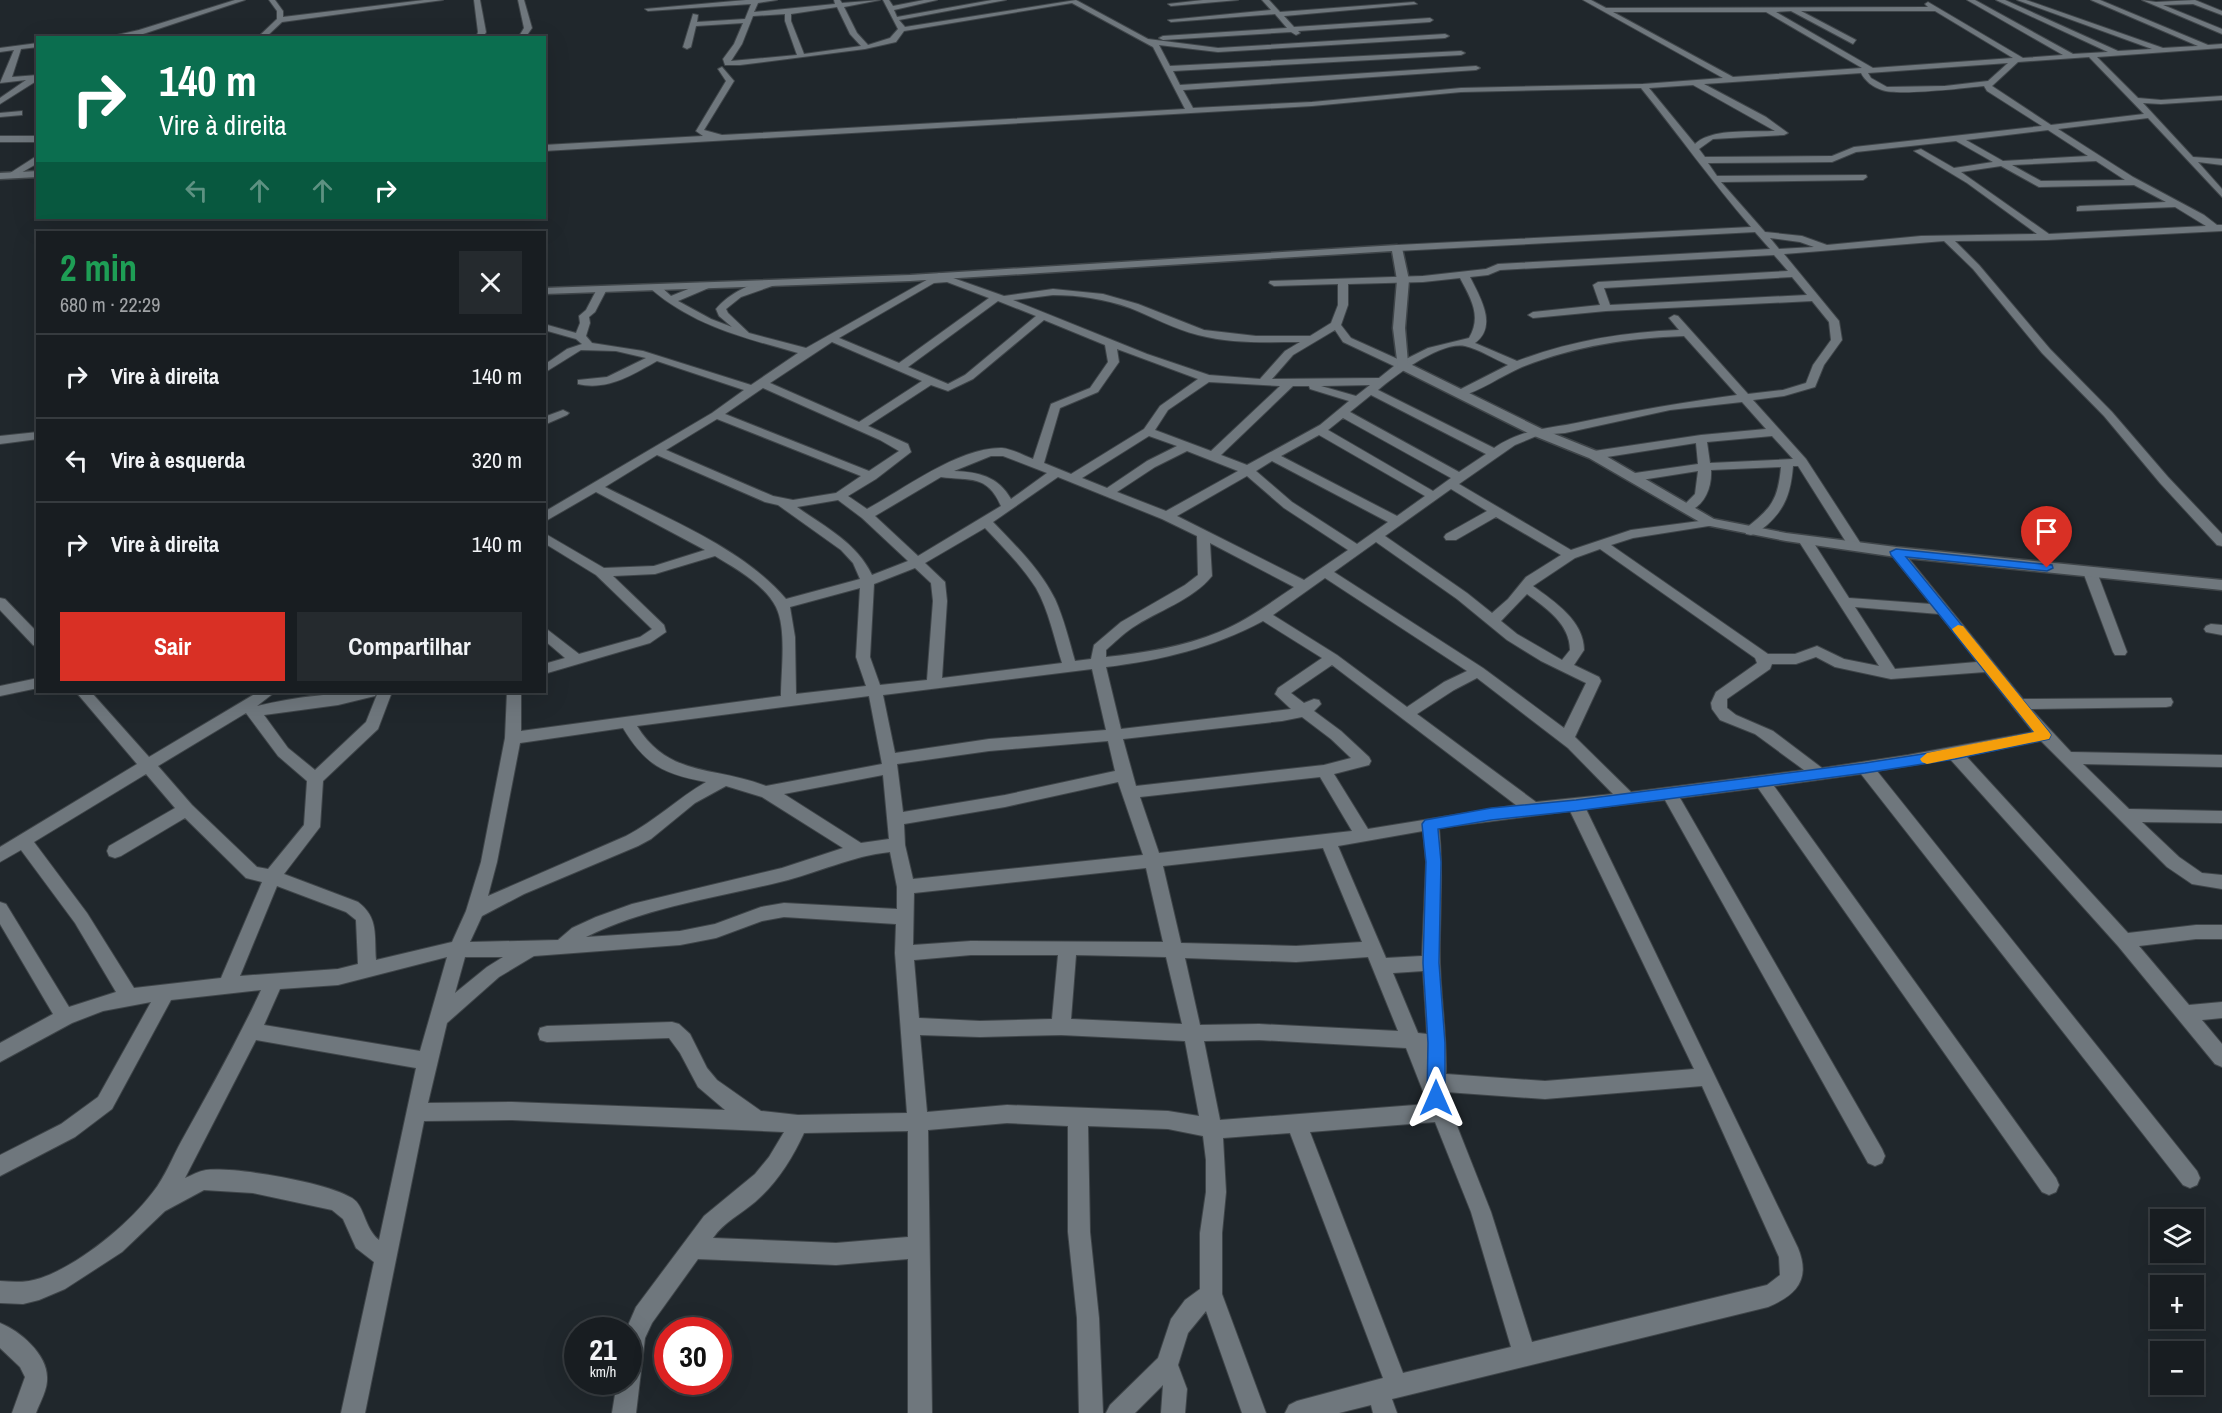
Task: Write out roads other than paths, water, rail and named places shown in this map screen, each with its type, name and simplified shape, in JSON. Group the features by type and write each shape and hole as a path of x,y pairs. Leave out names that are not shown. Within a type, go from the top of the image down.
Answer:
{"street":[{"path":"138,35 242,0"},
{"path":"272,0 280,11 280,20"},
{"path":"349,0 358,11"},
{"path":"262,36 280,20 358,11 405,2 440,0"},
{"path":"477,0 482,32 480,36"},
{"path":"521,0 528,28 522,36"},
{"path":"648,9 700,3 774,0"},
{"path":"693,24 749,18 837,2 877,0"},
{"path":"886,0 902,29"},
{"path":"890,9 934,0"},
{"path":"896,19 1003,0"},
{"path":"755,2 738,44 727,59 727,63 755,63 865,46 893,40 902,29 1072,0 1148,40 1158,48 1190,111"},
{"path":"1171,4 1235,0"},
{"path":"1265,0 1357,99"},
{"path":"1586,0 1730,79"},
{"path":"1835,0 1845,9"},
{"path":"1859,1 1920,0 2019,61"},
{"path":"1970,0 2073,57"},
{"path":"1999,0 2118,53"},
{"path":"2023,1 2047,0"},
{"path":"2094,0 2217,48"},
{"path":"1752,1 1867,70"},
{"path":"1859,1 1868,9"},
{"path":"2023,1 2165,51"},
{"path":"2149,1 2191,1 2222,13"},
{"path":"2149,1 2222,32"},
{"path":"837,2 854,34 865,46"},
{"path":"1171,20 1412,2 1483,75"},
{"path":"687,47 700,3"},
{"path":"987,3 1001,13"},
{"path":"1791,9 1853,42"},
{"path":"1606,10 1936,9"},
{"path":"788,12 788,21 801,56"},
{"path":"1148,40 1291,28 1430,20"},
{"path":"2097,26 2144,20"},
{"path":"1148,40 1210,50 1446,36"},
{"path":"0,50 36,45"},
{"path":"3,80 18,48"},
{"path":"546,148 1190,111 1461,90 1643,86 2217,48"},
{"path":"1167,68 1184,69 1461,53"},
{"path":"2092,56 2136,99 2222,194"},
{"path":"1867,70 1868,79 1885,89 1945,88 1990,83 2019,61"},
{"path":"1177,88 1476,68"},
{"path":"722,69 730,81 700,132 761,137"},
{"path":"3,80 36,76"},
{"path":"0,102 36,77"},
{"path":"1694,81 1784,132 1774,135 1713,137 1704,140 1695,149"},
{"path":"1489,82 1496,89"},
{"path":"1990,83 1988,86 1990,89 2022,111 2134,182 2205,219 2219,229"},
{"path":"513,738 628,724 788,700 1098,664 1171,652 1226,635 1263,615 1511,442 1537,432 1565,429 1670,407 1784,393 1811,385 1820,361 1837,342 1838,332 1834,321 1714,179 1695,149 1643,86"},
{"path":"2136,99 2161,102 2222,98"},
{"path":"2020,130 2022,111"},
{"path":"0,115 19,113"},
{"path":"1840,157 1854,150 2150,116"},
{"path":"1955,137 2042,185 2134,182"},
{"path":"0,139 36,139"},
{"path":"1906,144 1953,171 2047,237"},
{"path":"1703,160 1840,157 1859,160 1918,151"},
{"path":"1953,171 2004,164 2096,158"},
{"path":"1813,159 1819,168 1820,177"},
{"path":"2190,159 2222,162"},
{"path":"11,175 36,160"},
{"path":"0,176 36,174"},
{"path":"1714,179 1863,177"},
{"path":"2211,182 2222,183"},
{"path":"2080,209 2177,204"},
{"path":"1274,283 1403,280 1488,272 1498,267 1776,252 1810,246 1825,248 1903,240 2047,237 2219,229"},
{"path":"546,291 936,278 1397,248 1760,232 1798,238 1810,246"},
{"path":"1947,239 1976,267 2046,351 2108,414 2222,543"},
{"path":"1397,248 1403,280 1399,328 1402,365"},
{"path":"1606,308 1598,285 1793,274"},
{"path":"1167,516 1320,430 1402,365 1432,351 1473,340 1482,326 1482,315 1464,275"},
{"path":"546,517 716,415 807,352 936,278 948,279 1001,298 1128,350 1207,378 1296,383 1380,381"},
{"path":"1263,382 1289,354 1336,325 1343,305 1343,281"},
{"path":"745,334 723,314 721,309 725,303 742,293 771,283"},
{"path":"670,301 706,285"},
{"path":"655,287 670,301 705,322 807,352"},
{"path":"580,337 585,323 584,316 590,312 602,289"},
{"path":"899,368 1001,298 1058,292 1083,294 1119,300 1190,330 1219,337 1314,337 1347,340 1537,432 1594,455 1710,522 1856,548 2222,585"},
{"path":"1533,315 1606,308 1814,298"},
{"path":"831,338 944,388 960,384 1044,315"},
{"path":"1674,318 1802,462 1856,548"},
{"path":"1336,325 1347,340"},
{"path":"546,328 580,337 592,346"},
{"path":"1459,394 1514,364 1562,349 1619,336 1687,333"},
{"path":"1110,342 1114,362"},
{"path":"1466,343 1514,364"},
{"path":"546,369 574,349 592,346 655,358 756,386 860,426 905,450 872,476 840,496 812,502 784,504"},
{"path":"1037,465 1055,406 1094,389 1114,362 1128,350"},
{"path":"582,382 596,384 610,380 655,358"},
{"path":"1072,478 1148,430 1158,414 1207,378"},
{"path":"860,426 929,381"},
{"path":"1296,383 1357,400"},
{"path":"1213,456 1296,383"},
{"path":"1370,390 1494,453"},
{"path":"546,421 563,413"},
{"path":"1342,413 1455,481 1497,511 1570,555"},
{"path":"716,415 872,476"},
{"path":"1148,430 1248,470 1288,505 1356,549"},
{"path":"1320,430 1433,496"},
{"path":"1594,455 1701,439 1773,432"},
{"path":"0,440 36,435"},
{"path":"1687,508 1702,491 1704,467 1701,439"},
{"path":"1109,492 1150,464 1187,446"},
{"path":"655,450 784,504 846,547 859,561 868,581 863,657 875,690 889,764 897,845 906,887 904,953 918,1122 920,1413"},
{"path":"867,515 970,458 994,451 1012,454 1167,516 1304,586"},
{"path":"1273,457 1397,521"},
{"path":"1635,477 1704,467 1802,462"},
{"path":"1751,531 1776,511 1781,504 1785,492 1787,464"},
{"path":"783,605 868,581 917,561 987,523 1057,472"},
{"path":"941,474 987,478 1001,490 1008,507"},
{"path":"595,487 717,551 753,575 783,605 788,636 788,700"},
{"path":"840,496 867,515 917,561 940,586 934,684"},
{"path":"1451,537 1497,511"},
{"path":"1492,621 1513,602 1524,586 1543,571 1570,555 1648,530 1710,522"},
{"path":"987,523 1037,579 1046,594 1070,667"},
{"path":"1203,534 1205,576 1190,588 1126,625 1099,648 1098,664 1124,775 1132,792 1153,860 1193,1033 1212,1130 1216,1170 1211,1294 1254,1413"},
{"path":"1376,536 1462,596 1529,648 1594,681 1567,738"},
{"path":"546,538 601,572 659,628 659,632 645,640 546,668"},
{"path":"1805,540 1891,674"},
{"path":"1601,544 1754,649 1764,659 1766,663 1763,666 1721,696 1718,702 1719,710 1727,717 1757,728 1782,742 1817,773"},
{"path":"601,572 655,570 717,551"},
{"path":"1896,552 2044,735 2162,853 2198,879 2222,882"},
{"path":"1324,572 1477,672 1567,738 1627,798"},
{"path":"2090,572 2120,652"},
{"path":"1524,586 1558,611 1569,627 1577,644 1576,650 1565,665"},
{"path":"0,602 36,640"},
{"path":"1845,602 1943,610"},
{"path":"1263,615 1332,658 1533,809"},
{"path":"546,634 577,660"},
{"path":"1764,659 1792,659 1817,651 1840,663 1891,674 1989,667"},
{"path":"1132,792 1324,771 1361,762 1363,759 1309,708 1284,698 1283,692 1332,658"},
{"path":"1407,714 1449,686 1477,672"},
{"path":"0,691 36,683"},
{"path":"84,693 186,809 252,873 272,877 352,907 362,915 365,920 367,969"},
{"path":"0,855 148,766 251,708 267,693"},
{"path":"251,708 338,700 366,693"},
{"path":"227,985 272,877 312,827 315,779 373,725 385,693"},
{"path":"353,1413 426,1061 458,949 475,911 489,862 513,738 514,693"},
{"path":"2018,704 2166,702"},
{"path":"251,708 283,752 315,779"},
{"path":"766,792 889,764 989,745 1114,735 1282,717 1309,708"},
{"path":"628,724 636,740 644,749 667,765 766,792 858,850"},
{"path":"906,887 1328,841 1533,809 1576,806 1865,768 1955,754 2044,735"},
{"path":"1955,754 2124,940 2222,1058"},
{"path":"2070,759 2222,761"},
{"path":"1865,768 2190,1178"},
{"path":"1324,771 1363,835"},
{"path":"896,819 1005,801 1124,775"},
{"path":"475,911 518,889 632,841 645,834 689,799 724,780"},
{"path":"1761,780 2049,1185"},
{"path":"1669,793 1875,1156"},
{"path":"1297,1413 1387,1388 1768,1296 1782,1291 1791,1281 1790,1256 1707,1077 1576,806"},
{"path":"115,851 186,809"},
{"path":"2126,815 2222,817"},
{"path":"1430,824 1434,862 1431,963 1437,1043 1438,1097"},
{"path":"24,841 81,918 129,997"},
{"path":"1328,841 1410,1039 1438,1097 1481,1212 1511,1316 1525,1355"},
{"path":"563,946 577,933 611,918 690,896 784,874 858,850 897,845"},
{"path":"0,909 65,1017"},
{"path":"0,1053 65,1017 102,1003 129,997 227,985 274,983 338,976 429,952 458,949 531,949 680,938 716,931 761,914 784,910 905,917"},
{"path":"2124,940 2196,932 2222,932"},
{"path":"904,953 960,948 1173,949 1296,954 1373,949"},
{"path":"438,1019 493,972 531,949"},
{"path":"1061,1028 1068,949"},
{"path":"1381,966 1431,963"},
{"path":"159,1203 233,1070 274,983"},
{"path":"0,1166 68,1132 90,1118 105,1103 166,992"},
{"path":"2185,1013 2222,1010"},
{"path":"911,1026 1193,1033 1259,1032 1410,1039 1437,1043"},
{"path":"547,1034 672,1030 680,1035 705,1081 758,1120"},
{"path":"252,1031 426,1061"},
{"path":"416,1112 512,1111 758,1120 798,1124 918,1122 1006,1114 1168,1120 1193,1123 1212,1130 1297,1124 1438,1097 1707,1077"},
{"path":"1078,1117 1079,1232 1088,1318 1091,1413"},
{"path":"642,1319 650,1304 720,1214 756,1187 779,1162 798,1124"},
{"path":"1297,1124 1387,1388 1385,1413"},
{"path":"175,1174 203,1180 227,1180 316,1194 332,1199 346,1206 354,1217 362,1239 386,1257"},
{"path":"0,1292 31,1292 72,1273 98,1258 122,1239 159,1203 203,1180"},
{"path":"694,1248 836,1254 918,1248"},
{"path":"1118,1413 1167,1365 1179,1327 1193,1308 1211,1294"},
{"path":"1,1336 28,1361 36,1375 24,1413"},
{"path":"1167,1365 1176,1389 1173,1413"},
{"path":"624,1413 626,1395"}]}
